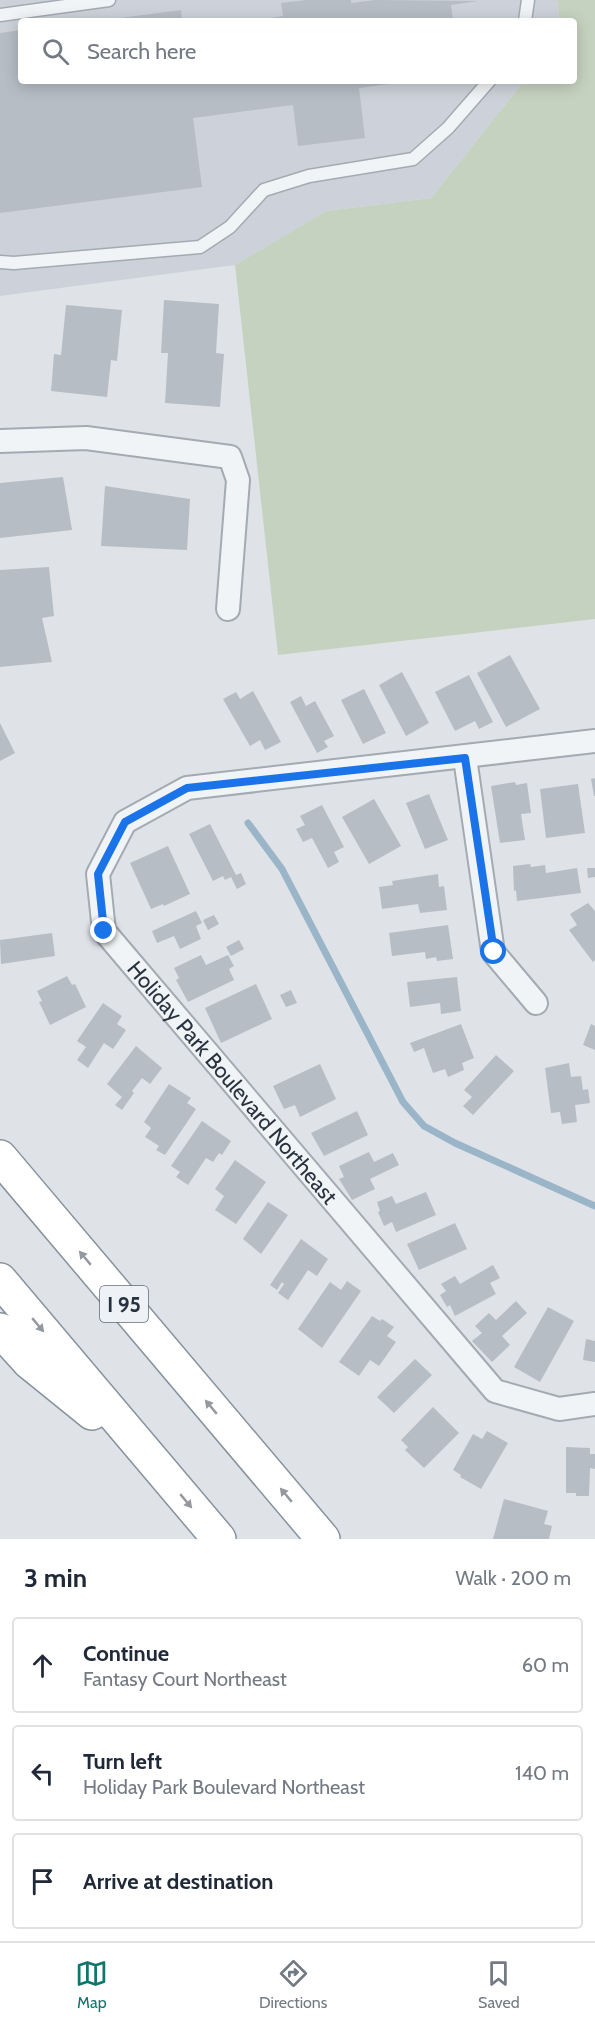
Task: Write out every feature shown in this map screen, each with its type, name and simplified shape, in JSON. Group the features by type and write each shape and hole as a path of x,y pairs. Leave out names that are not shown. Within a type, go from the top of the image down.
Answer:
{"highway":[{"name":"I 95","path":"0,1157 323,1539"},
{"path":"0,1280 219,1539"},
{"path":"0,1330 29,1362 154,1463"}],"street":[{"path":"0,441 86,438 230,458 238,480 228,609"},
{"name":"Holiday Park Boulevard Northeast","path":"595,741 465,758 187,788 125,822 98,874 104,931 495,1391 560,1409 595,1404"},
{"path":"465,758 494,952 536,1003"}],"lane":[{"path":"0,15 109,0"},
{"path":"525,18 528,0"},
{"path":"0,262 14,263 200,247 230,227 264,190 309,176 413,159 448,128 486,84"}],"shaded area":[{"path":"0,0 557,0 560,18 18,18 18,84 522,84 431,198 326,211 235,265 0,296"}],"green space":[{"path":"557,0 595,0 595,619 278,655 235,265 326,211 431,198 522,84 577,84 577,18 560,18"}],"building":[{"path":"307,0 351,0 351,3 375,0 478,1 451,5 453,18 270,18 283,16 281,3"},
{"path":"181,10 182,18 121,18"},
{"path":"18,30 18,84 389,84 359,88 365,138 298,146 293,105 193,118 202,187 0,213 0,33"},
{"path":"164,300 219,304 216,353 224,354 220,407 165,403 168,353 161,353"},
{"path":"66,305 122,310 117,361 111,360 107,397 51,391 54,354 61,355"},
{"path":"63,477 72,530 0,538 0,483"},
{"path":"105,486 190,499 187,550 101,546"},
{"path":"49,567 54,616 42,618 52,662 0,667 0,570"},
{"path":"510,655 540,709 506,727 477,673"},
{"path":"402,672 429,723 406,736 379,685"},
{"path":"469,675 493,722 479,729 475,721 455,731 435,692"},
{"path":"364,689 386,733 363,744 341,700"},
{"path":"253,691 281,742 265,750 260,740 250,746 223,699 236,692 240,699"},
{"path":"301,696 306,706 315,701 334,736 324,741 328,747 317,753 290,702"},
{"path":"0,723 15,753 0,761"},
{"path":"595,778 595,796 594,796 591,779"},
{"path":"515,782 516,785 527,783 531,813 521,814 525,840 500,843 491,786"},
{"path":"578,784 585,833 546,838 540,789"},
{"path":"429,794 448,840 425,849 406,803"},
{"path":"374,799 401,846 369,864 342,817"},
{"path":"322,805 344,847 334,852 339,862 328,868 312,838 303,842 296,829 305,825 300,816"},
{"path":"210,824 236,875 241,873 246,884 237,889 231,877 225,880 223,876 213,881 189,834"},
{"path":"168,846 190,894 164,906 163,904 151,909 130,863"},
{"path":"530,864 531,867 545,865 546,873 577,868 581,893 517,901 516,890 514,891 513,866"},
{"path":"587,868 595,868 595,877 588,878"},
{"path":"438,874 439,887 444,886 447,910 420,913 418,904 382,909 379,887 393,885 392,881"},
{"path":"588,903 595,911 595,960 593,962 569,930 577,925 570,914"},
{"path":"196,911 202,923 196,926 201,939 180,949 174,936 157,943 152,931"},
{"path":"214,915 219,924 208,930 203,920"},
{"path":"448,925 453,959 437,961 436,957 426,959 425,952 392,956 389,933"},
{"path":"52,933 55,956 1,964 0,940"},
{"path":"239,940 244,949 231,956 226,947"},
{"path":"201,955 206,965 228,955 234,966 229,969 234,980 188,1002 176,980 179,978 174,968"},
{"path":"67,976 72,985 75,984 86,1007 50,1025 39,1002 42,1001 37,991"},
{"path":"457,977 461,1011 441,1014 440,1003 410,1007 407,982"},
{"path":"256,984 272,1019 221,1043 205,1008"},
{"path":"291,990 297,1003 286,1007 280,995"},
{"path":"103,1003 122,1016 117,1024 126,1030 113,1049 104,1043 88,1068 77,1060 86,1047 77,1041"},
{"path":"461,1024 474,1058 462,1063 464,1070 448,1077 445,1069 433,1073 424,1048 414,1052 410,1043"},
{"path":"591,1024 595,1026 595,1050 583,1045"},
{"path":"136,1046 162,1068 150,1084 142,1078 122,1110 115,1105 122,1097 107,1084"},
{"path":"496,1055 514,1071 473,1115 463,1106 472,1097 464,1090"},
{"path":"569,1063 571,1077 581,1076 583,1090 588,1089 590,1103 575,1105 577,1122 562,1124 560,1112 551,1113 545,1068"},
{"path":"320,1064 336,1099 300,1117 295,1105 284,1109 273,1086"},
{"path":"169,1084 191,1098 187,1103 196,1109 165,1155 156,1150 159,1146 145,1137 151,1128 144,1122"},
{"path":"357,1111 368,1135 324,1156 311,1133"},
{"path":"202,1121 231,1141 222,1155 219,1153 213,1162 206,1158 188,1185 176,1177 180,1172 171,1166"},
{"path":"369,1152 374,1162 393,1153 399,1165 370,1179 375,1189 352,1200 339,1179 344,1177 339,1166"},
{"path":"235,1160 266,1182 236,1224 215,1210 224,1196 215,1189"},
{"path":"426,1192 436,1215 396,1232 392,1222 384,1226 378,1212 380,1211 377,1202 392,1196 396,1204"},
{"path":"268,1202 288,1215 261,1254 243,1239"},
{"path":"455,1223 467,1249 419,1270 407,1244"},
{"path":"301,1239 328,1259 317,1276 308,1270 288,1300 278,1293 284,1284 282,1282 277,1290 270,1285"},
{"path":"493,1265 500,1278 490,1283 496,1294 455,1316 450,1305 447,1307 440,1295 446,1291 441,1284 455,1276 460,1284"},
{"path":"347,1281 361,1291 322,1348 298,1329 330,1282 341,1290"},
{"path":"516,1301 527,1313 502,1336 510,1345 492,1362 472,1341 482,1333 475,1326 489,1313 496,1320"},
{"path":"548,1307 574,1321 540,1382 514,1367"},
{"path":"372,1316 394,1327 387,1336 396,1342 379,1366 370,1360 359,1376 339,1362"},
{"path":"586,1339 595,1341 595,1362 583,1360"},
{"path":"415,1359 432,1375 394,1413 377,1397"},
{"path":"433,1407 459,1433 424,1468 405,1450 408,1447 401,1440"},
{"path":"487,1431 508,1443 481,1489 460,1477 461,1475 453,1470 473,1434 482,1439"},
{"path":"566,1447 590,1448 590,1454 595,1454 595,1469 590,1468 589,1496 566,1493"},
{"path":"504,1499 548,1511 544,1524 552,1526 549,1539 493,1539"}],"waterway":[{"path":"248,823 282,869 403,1102 424,1126 455,1143 595,1206"}],"route":[{"path":"104,931 98,874 125,822 187,788 465,758 494,952"}]}
